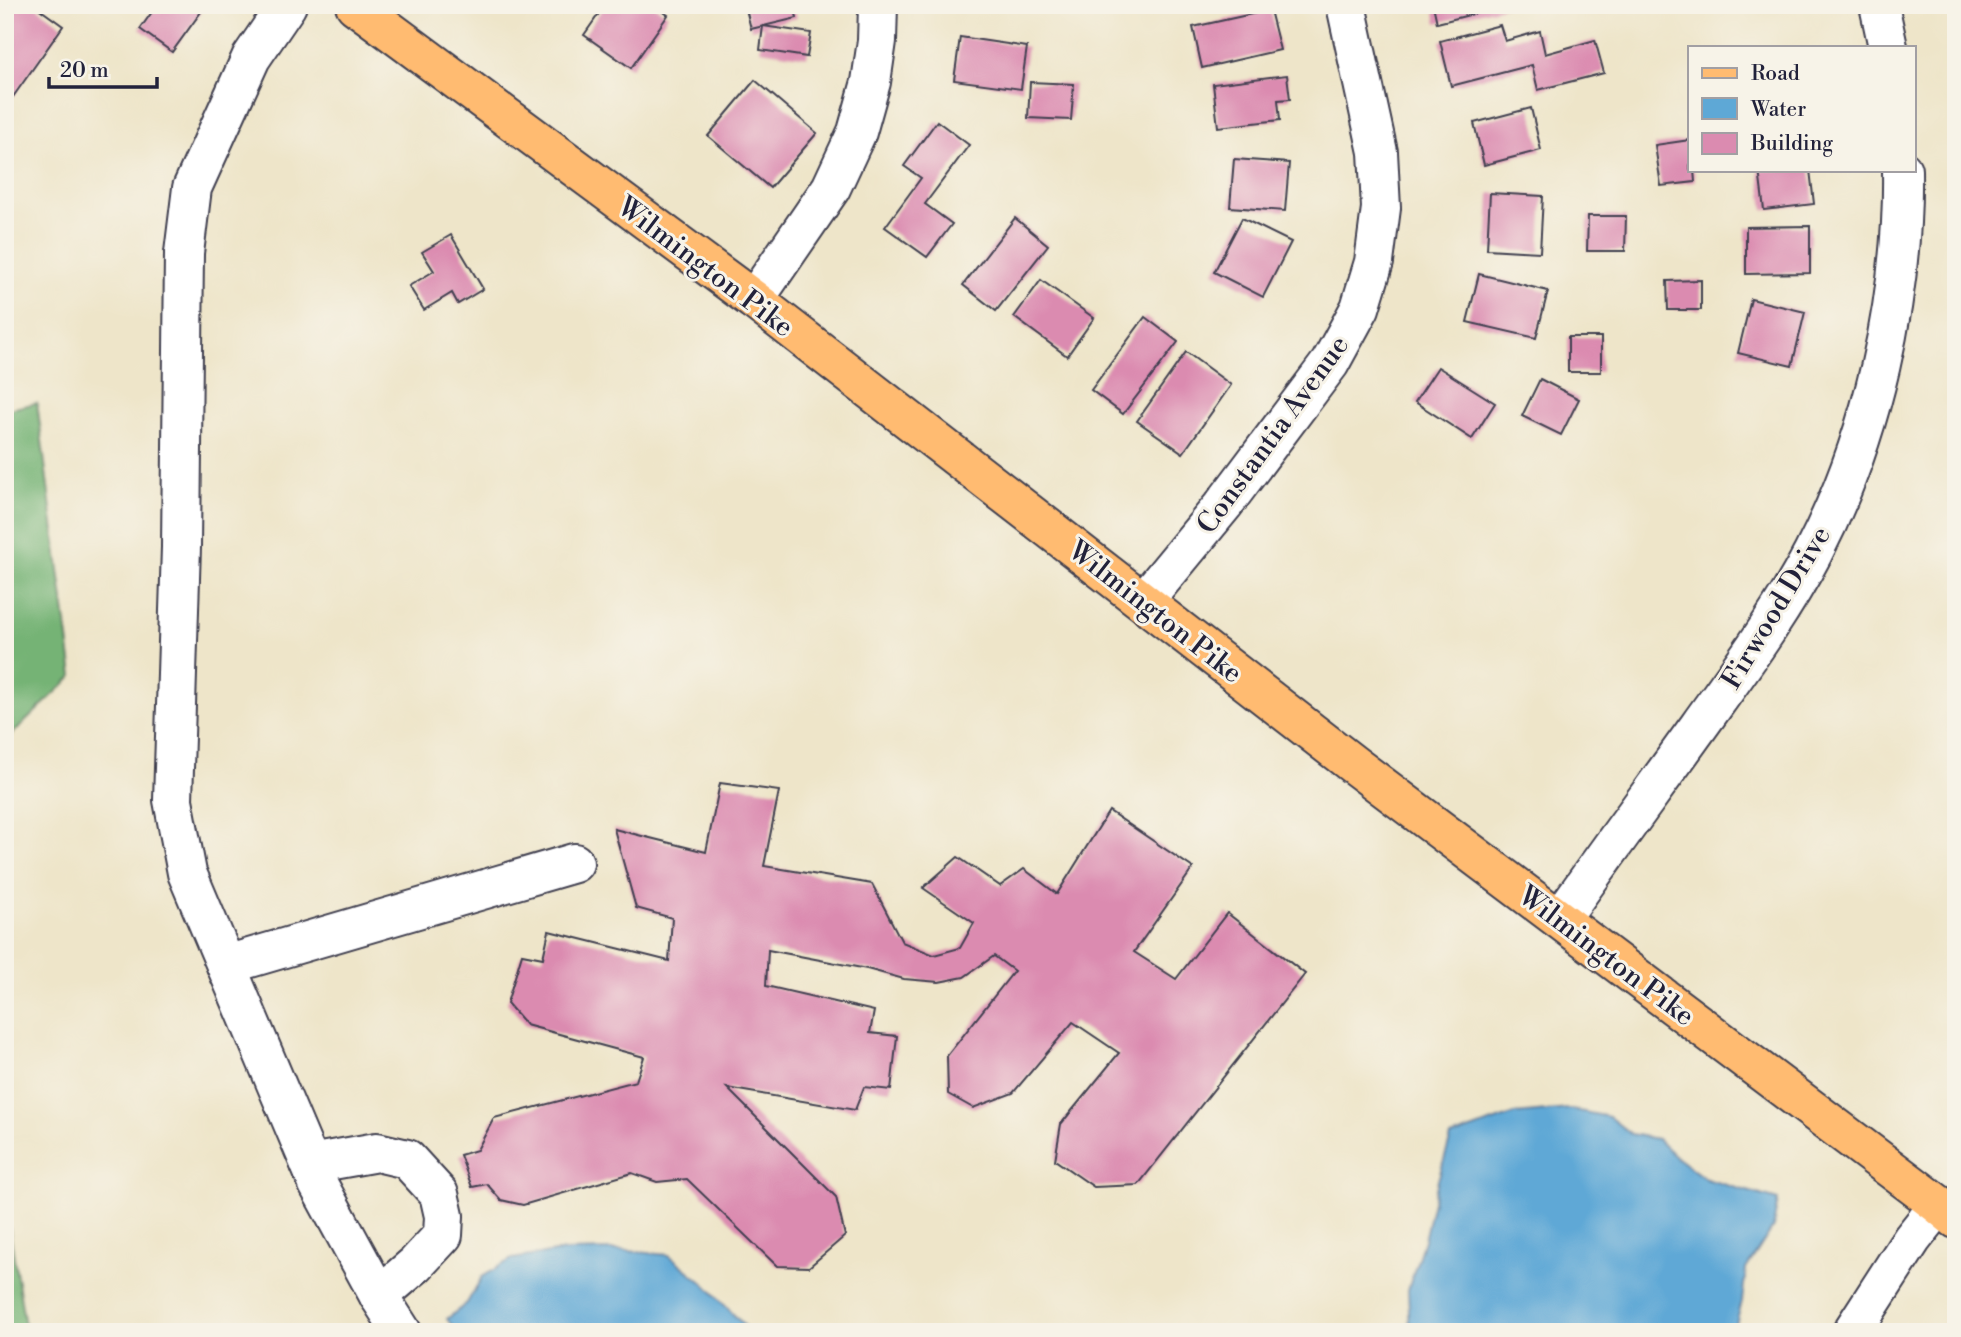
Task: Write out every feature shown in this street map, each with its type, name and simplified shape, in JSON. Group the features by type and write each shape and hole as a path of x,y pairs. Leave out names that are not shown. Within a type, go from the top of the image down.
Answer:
{"main road":[{"name":"Wilmington Pike","path":"355,5 754,300 1354,765 1948,1212"}],"street":[{"path":"287,5 251,58 192,188 184,253 181,547 173,800 187,873 318,1184 379,1297 402,1332"},
{"path":"754,300 831,188 857,132 871,82 877,41 878,5"},
{"name":"Constantia Avenue","path":"1144,601 1224,504 1330,363 1360,308 1374,262 1381,208 1378,152 1346,5"},
{"path":"1879,5 1888,46"},
{"name":"Firwood Drive","path":"1560,919 1760,640 1823,532 1854,457 1878,380 1893,301 1902,172"},
{"path":"226,965 574,863"},
{"path":"310,1164 377,1152 387,1154 407,1159 439,1194 444,1216 443,1236 379,1297"},
{"path":"1852,1332 1912,1239 1948,1212"}],"green space":[{"path":"37,403 73,676 5,741 5,410"},
{"path":"5,1202 26,1332 5,1332"}],"water":[{"path":"1569,1109 1609,1117 1631,1134 1657,1139 1706,1179 1778,1200 1773,1227 1746,1269 1734,1332 1410,1332 1408,1290 1451,1137 1515,1114"},
{"path":"617,1250 669,1255 706,1285 750,1332 457,1332 447,1319 467,1303 482,1277 512,1259 562,1251"}],"building":[{"path":"5,5 34,5 63,26 8,104 5,102"},
{"path":"157,5 206,5 172,52 140,29"},
{"path":"605,5 653,5 668,15 631,68 584,35"},
{"path":"745,5 794,5 797,18 751,29"},
{"path":"1433,5 1506,5 1506,6 1437,23"},
{"path":"1270,10 1280,50 1202,68 1193,27"},
{"path":"1500,25 1505,41 1540,31 1545,54 1595,40 1604,73 1538,90 1532,65 1451,86 1440,41"},
{"path":"763,26 811,33 807,57 760,50"},
{"path":"960,37 1027,47 1021,89 954,80"},
{"path":"1287,75 1290,99 1278,100 1280,120 1218,127 1213,84"},
{"path":"755,80 817,133 770,188 708,136"},
{"path":"1030,82 1074,84 1071,120 1028,118"},
{"path":"1531,108 1541,150 1484,165 1474,123"},
{"path":"937,121 969,145 925,204 952,224 927,257 885,227 921,178 904,166"},
{"path":"1688,140 1688,172 1694,172 1695,182 1661,186 1655,145"},
{"path":"1234,159 1289,163 1285,211 1230,207"},
{"path":"1759,172 1810,172 1814,204 1764,210"},
{"path":"1490,193 1543,196 1540,252 1487,249"},
{"path":"1588,216 1626,216 1625,251 1587,251"},
{"path":"1015,218 1048,245 996,311 963,285"},
{"path":"1242,218 1291,242 1263,297 1214,272"},
{"path":"1810,226 1810,273 1746,274 1746,227"},
{"path":"451,235 483,289 458,304 452,293 424,310 409,286 434,271 422,252"},
{"path":"1479,274 1548,291 1536,338 1467,322"},
{"path":"1041,280 1094,318 1067,356 1014,317"},
{"path":"1701,280 1701,310 1668,310 1667,281"},
{"path":"1751,299 1805,312 1792,366 1738,353"},
{"path":"1145,317 1178,342 1123,414 1091,390"},
{"path":"1568,337 1601,337 1601,372 1568,372"},
{"path":"1186,352 1231,385 1183,453 1137,421"},
{"path":"1438,367 1495,403 1472,439 1415,402"},
{"path":"1540,379 1579,399 1561,435 1522,416"},
{"path":"720,783 779,791 764,866 872,884 902,942 934,955 960,948 974,923 923,888 958,857 1000,886 1024,869 1057,894 1109,811 1193,868 1134,952 1176,979 1227,913 1305,974 1138,1185 1094,1187 1055,1160 1061,1124 1119,1053 1073,1022 1013,1093 973,1108 948,1094 947,1056 1014,971 994,956 964,977 939,982 904,979 768,950 766,986 874,1011 870,1033 897,1036 891,1090 864,1087 855,1110 727,1088 836,1197 845,1236 809,1267 777,1266 687,1179 657,1182 632,1173 523,1205 501,1200 487,1184 472,1187 460,1155 477,1150 494,1118 636,1081 644,1057 526,1025 507,1003 522,954 543,958 549,931 669,961 672,918 636,908 614,829 706,852"}]}
